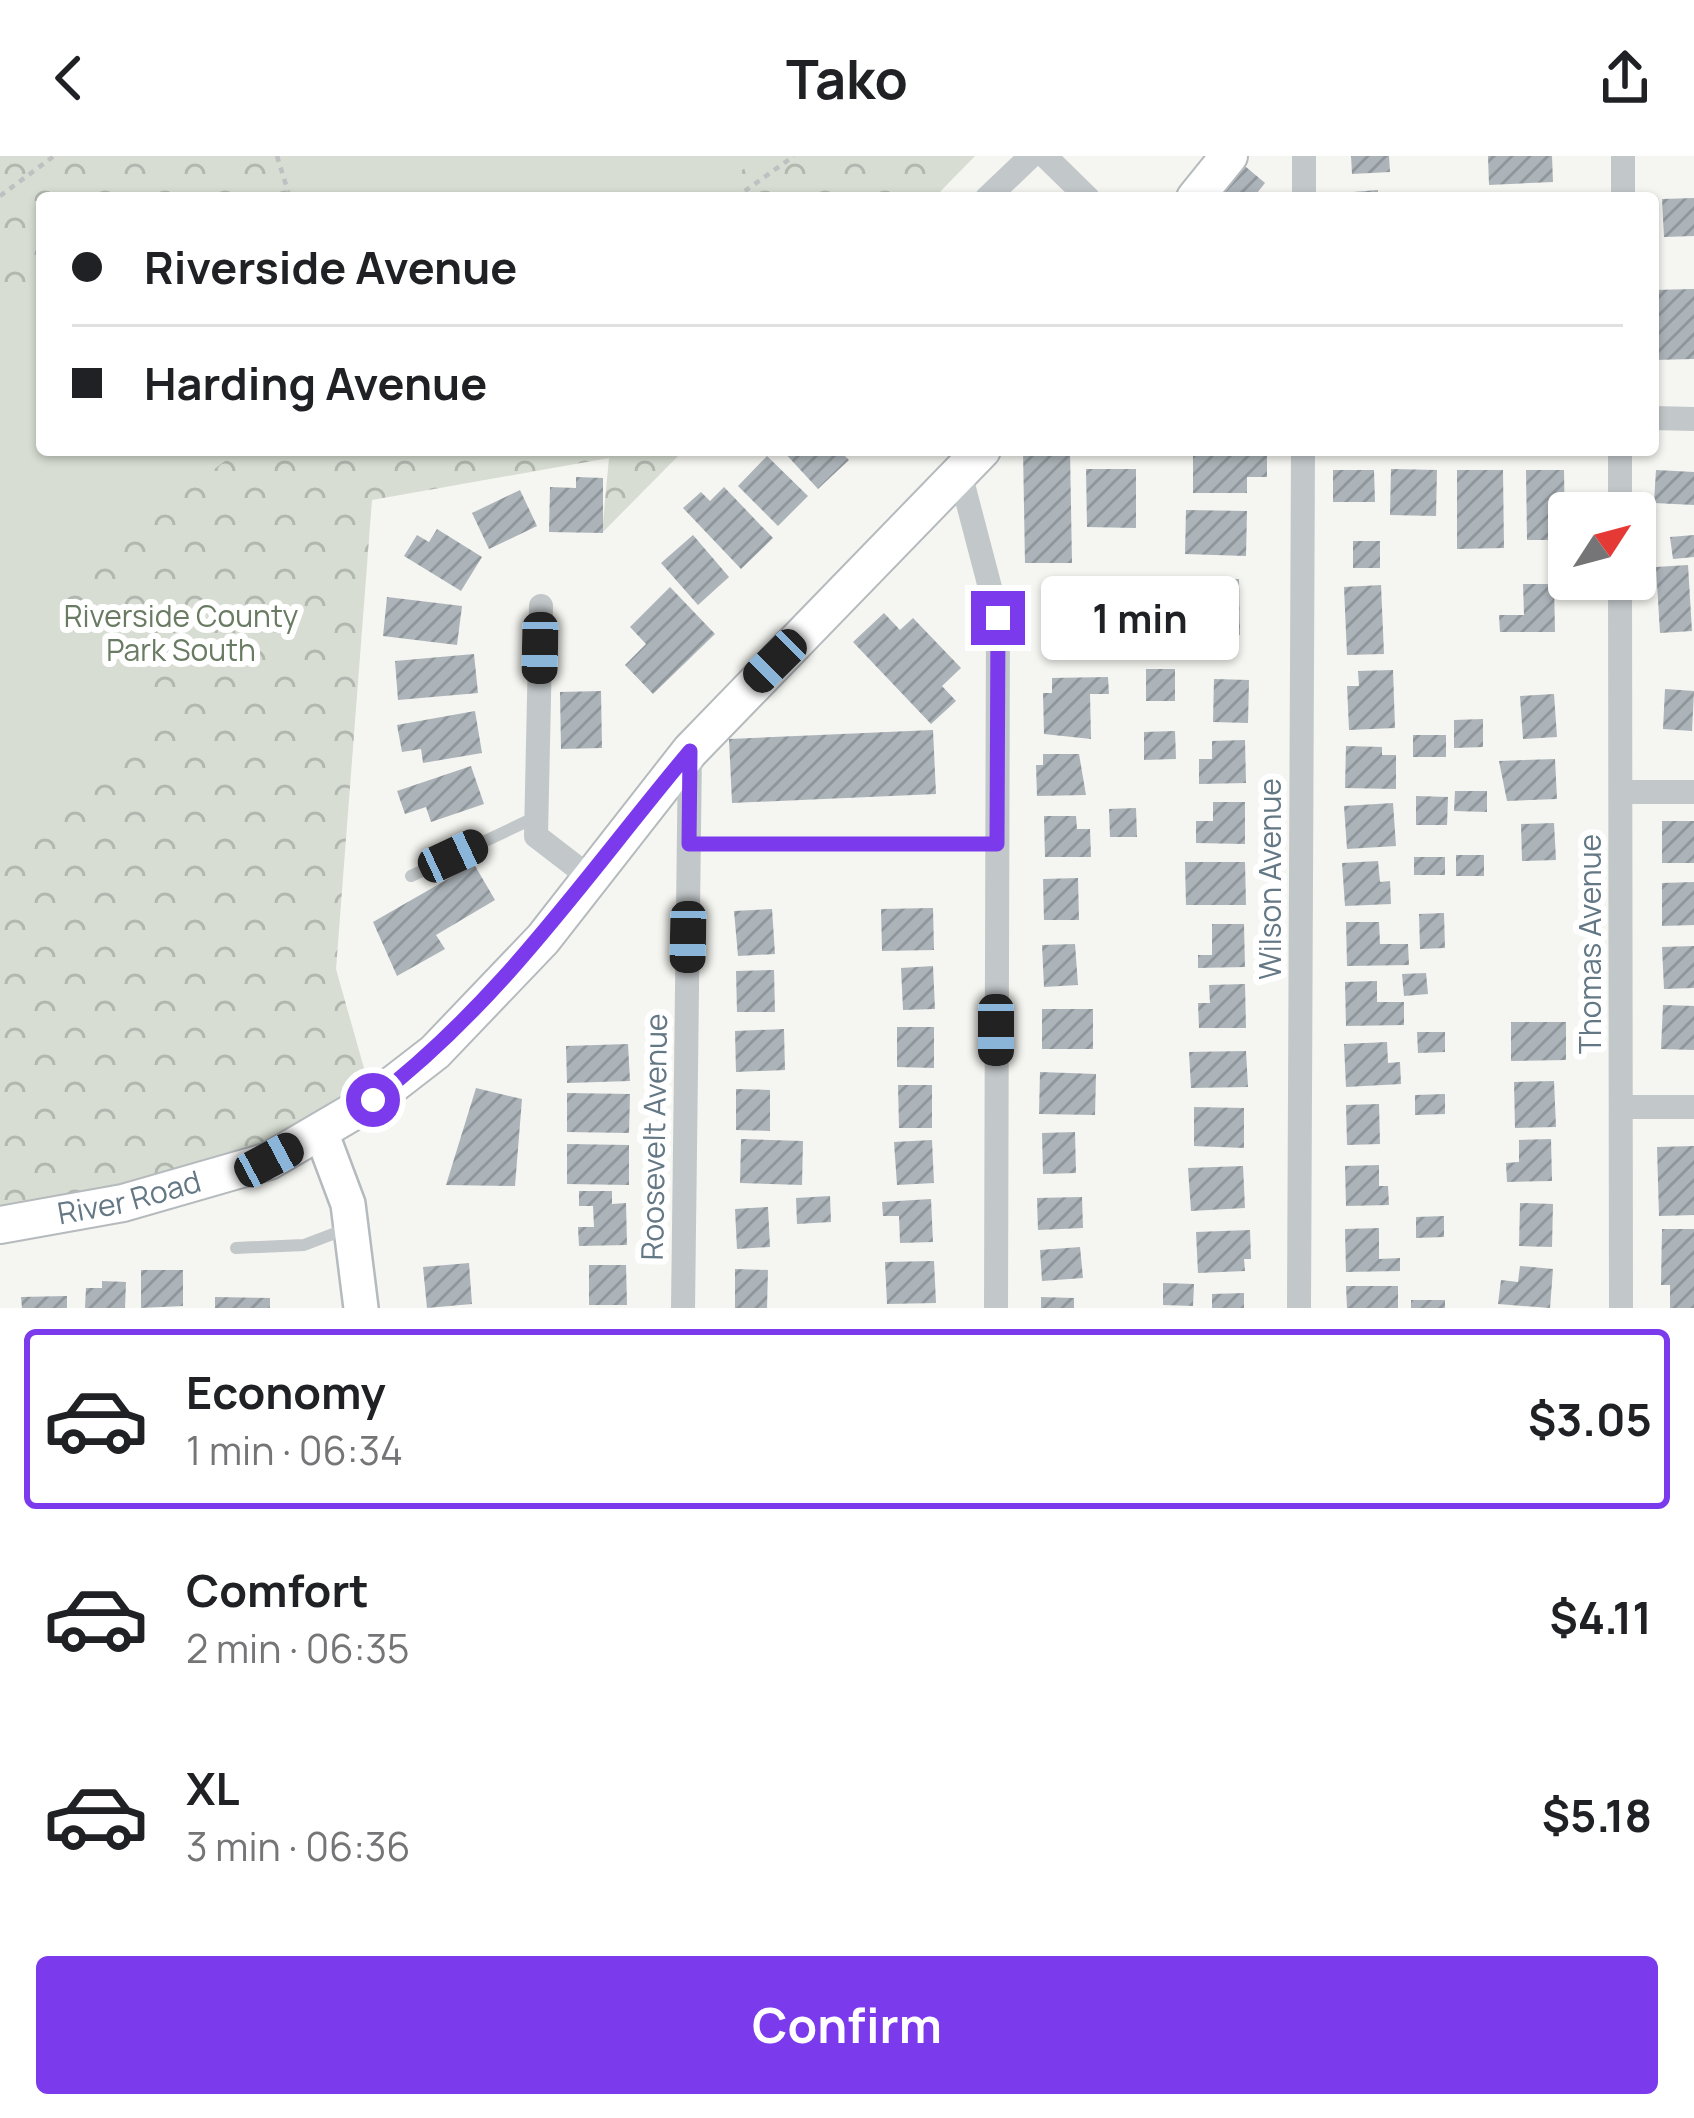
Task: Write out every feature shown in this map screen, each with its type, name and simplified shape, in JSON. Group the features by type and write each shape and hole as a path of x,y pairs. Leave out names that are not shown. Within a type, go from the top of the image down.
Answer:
{"main road":[{"path":"1200,192 1229,156"},
{"name":"River Road","path":"0,1225 196,1185 269,1160 373,1100 449,1039 543,939 690,751 971,462"}],"street":[{"path":"993,192 1031,156"},
{"path":"1046,156 1082,192"},
{"path":"1304,156 1304,192"},
{"path":"1623,156 1623,192"},
{"path":"1659,418 1694,419"},
{"name":"Wilson Avenue","path":"1299,1308 1304,456"},
{"path":"1620,456 1620,492"},
{"path":"971,462 998,618 995,1308"},
{"name":"Thomas Avenue","path":"1620,600 1621,1308"},
{"path":"541,606 536,836 588,876"},
{"name":"Roosevelt Avenue","path":"683,1308 690,751"},
{"path":"1621,792 1694,792"},
{"path":"1621,1107 1694,1107"},
{"path":"321,1132 353,1227 361,1308"}],"lane":[{"path":"411,876 537,817"},
{"path":"689,844 997,844"},
{"path":"236,1248 304,1245 353,1227"}],"path":[{"path":"0,196 54,156"},
{"path":"277,156 288,192"},
{"path":"743,192 794,156"}],"green space":[{"name":"Riverside County Park South","path":"0,156 975,156 940,192 36,192 36,456 678,456 602,533 609,458 372,500 336,969 373,1100 321,1132 0,1225"},
{"path":"296,156 762,156 711,192 308,192"},
{"path":"36,302 36,456 232,456 29,606 68,617 103,640 159,704 38,841 25,843 0,823 0,329"}],"building":[{"path":"1351,156 1389,156 1390,172 1352,174"},
{"path":"1488,156 1552,156 1553,182 1489,185"},
{"path":"1239,161 1265,183 1258,192 1213,192"},
{"path":"1694,198 1694,236 1664,237 1662,199"},
{"path":"1694,289 1694,359 1659,360 1659,290"},
{"path":"767,456 808,496 778,526 738,486"},
{"path":"788,456 845,456 849,460 818,489"},
{"path":"1023,456 1070,456 1072,563 1025,563"},
{"path":"1193,456 1267,456 1267,477 1247,477 1247,493 1193,493"},
{"path":"1086,469 1136,469 1136,528 1087,527"},
{"path":"1391,469 1437,470 1436,516 1390,515"},
{"path":"1333,470 1374,470 1375,502 1333,502"},
{"path":"1457,470 1503,470 1504,548 1457,549"},
{"path":"1526,470 1564,470 1564,492 1548,492 1548,540 1527,540"},
{"path":"1656,470 1694,472 1694,505 1656,503"},
{"path":"576,477 603,478 603,533 549,532 550,487 576,488"},
{"path":"724,487 773,538 741,569 683,508 701,492 710,501"},
{"path":"520,490 537,526 489,549 472,513"},
{"path":"1186,510 1247,511 1246,556 1185,554"},
{"path":"437,529 482,557 461,591 404,556 417,535 429,542"},
{"path":"693,535 729,577 698,605 661,563"},
{"path":"1694,535 1694,557 1673,559 1670,537"},
{"path":"1353,541 1380,541 1380,568 1353,568"},
{"path":"1688,565 1692,631 1660,633 1656,567"},
{"path":"1185,579 1239,579 1240,635 1200,636 1200,601 1185,601"},
{"path":"1523,584 1548,584 1548,600 1554,600 1555,632 1500,632 1499,615 1524,615"},
{"path":"1381,585 1384,654 1347,655 1344,587"},
{"path":"670,587 715,634 653,694 625,665 646,644 630,627"},
{"path":"387,597 462,606 457,645 383,636"},
{"path":"884,613 900,630 913,618 961,668 942,686 956,701 931,724 853,642"},
{"path":"474,654 478,693 398,700 395,661"},
{"path":"1146,669 1175,669 1175,701 1146,701"},
{"path":"1393,670 1395,728 1349,730 1347,686 1359,686 1358,671"},
{"path":"1108,677 1109,694 1090,694 1091,739 1044,734 1043,693 1052,693 1052,678"},
{"path":"1214,679 1249,680 1248,723 1213,722"},
{"path":"1665,689 1694,691 1692,731 1663,729"},
{"path":"601,691 602,748 561,749 560,692"},
{"path":"1554,694 1557,737 1523,739 1520,696"},
{"path":"475,711 482,753 423,763 421,749 402,752 397,725"},
{"path":"1483,719 1483,747 1454,748 1454,720"},
{"path":"933,730 936,794 732,803 729,739"},
{"path":"1175,731 1176,759 1144,760 1144,732"},
{"path":"1413,735 1446,735 1446,757 1413,757"},
{"path":"1245,740 1246,783 1199,784 1199,759 1212,759 1212,741"},
{"path":"1346,746 1382,747 1382,755 1396,755 1396,789 1345,788"},
{"path":"1043,754 1079,754 1086,795 1037,796 1036,765 1043,765"},
{"path":"1555,759 1557,799 1507,801 1499,761"},
{"path":"471,766 484,804 431,822 426,807 405,814 397,791"},
{"path":"1455,791 1487,791 1487,812 1454,811"},
{"path":"1416,796 1448,797 1447,825 1416,825"},
{"path":"1213,802 1245,802 1245,844 1196,843 1196,821 1213,821"},
{"path":"1393,803 1396,846 1347,849 1344,806"},
{"path":"1136,808 1137,837 1110,837 1109,809"},
{"path":"1044,816 1076,816 1077,829 1090,829 1091,857 1045,857"},
{"path":"1662,821 1694,821 1694,863 1662,863"},
{"path":"1554,823 1556,860 1522,861 1521,824"},
{"path":"1456,855 1484,855 1484,876 1456,876"},
{"path":"1414,857 1445,857 1445,875 1414,875"},
{"path":"1378,861 1380,882 1390,881 1391,904 1345,906 1342,863"},
{"path":"1185,862 1245,862 1246,905 1186,905"},
{"path":"474,864 495,900 436,935 445,949 397,976 373,922"},
{"path":"1078,878 1079,920 1044,920 1043,879"},
{"path":"1694,882 1694,925 1662,926 1662,883"},
{"path":"933,908 934,950 882,951 881,909"},
{"path":"772,909 775,954 738,956 734,911"},
{"path":"1444,913 1445,948 1420,949 1419,914"},
{"path":"1346,922 1379,922 1380,944 1408,944 1409,965 1347,966"},
{"path":"1212,924 1244,924 1245,967 1198,968 1198,955 1212,955"},
{"path":"1075,944 1078,985 1044,987 1042,945"},
{"path":"1694,946 1694,988 1664,989 1662,947"},
{"path":"933,966 935,1009 903,1010 901,968"},
{"path":"774,970 775,1012 737,1012 736,971"},
{"path":"1426,973 1428,994 1404,996 1402,974"},
{"path":"1377,981 1377,1002 1404,1002 1404,1025 1346,1026 1345,982"},
{"path":"1245,984 1246,1028 1199,1028 1198,1003 1210,1003 1209,985"},
{"path":"1663,1005 1694,1006 1694,1050 1661,1049"},
{"path":"1042,1009 1093,1009 1093,1049 1042,1049"},
{"path":"1511,1022 1566,1022 1566,1060 1511,1061"},
{"path":"897,1027 934,1027 934,1068 897,1067"},
{"path":"784,1029 785,1070 736,1072 735,1031"},
{"path":"1417,1032 1445,1032 1445,1052 1418,1053"},
{"path":"1387,1042 1388,1063 1400,1062 1401,1084 1346,1087 1344,1044"},
{"path":"628,1044 630,1081 567,1083 566,1046"},
{"path":"1246,1051 1248,1087 1191,1088 1189,1052"},
{"path":"1040,1072 1096,1074 1095,1115 1039,1114"},
{"path":"1554,1081 1556,1127 1515,1128 1514,1082"},
{"path":"898,1085 932,1085 932,1128 899,1128"},
{"path":"476,1088 522,1099 515,1186 446,1185"},
{"path":"736,1089 770,1090 770,1131 736,1130"},
{"path":"567,1093 630,1094 629,1133 567,1132"},
{"path":"1445,1094 1445,1114 1415,1115 1415,1095"},
{"path":"1379,1104 1380,1144 1347,1145 1346,1105"},
{"path":"1194,1107 1244,1108 1244,1148 1194,1146"},
{"path":"1075,1132 1076,1173 1043,1174 1042,1133"},
{"path":"741,1139 803,1141 802,1185 740,1183"},
{"path":"1551,1139 1552,1181 1507,1182 1506,1163 1519,1162 1519,1140"},
{"path":"932,1140 934,1183 897,1185 894,1142"},
{"path":"567,1144 629,1145 629,1185 567,1184"},
{"path":"1694,1146 1694,1215 1659,1216 1657,1147"},
{"path":"1379,1165 1379,1186 1388,1186 1389,1205 1346,1206 1345,1166"},
{"path":"1243,1166 1245,1208 1191,1211 1188,1168"},
{"path":"579,1191 612,1191 612,1204 626,1203 627,1245 579,1246 578,1227 594,1227 593,1206 579,1206"},
{"path":"830,1196 831,1222 797,1224 796,1198"},
{"path":"1082,1197 1083,1228 1038,1230 1037,1198"},
{"path":"931,1199 933,1242 900,1243 899,1216 883,1216 882,1202"},
{"path":"1520,1203 1553,1204 1552,1247 1519,1246"},
{"path":"768,1207 770,1247 737,1249 735,1209"},
{"path":"1444,1216 1444,1237 1416,1238 1416,1217"},
{"path":"1379,1228 1379,1259 1400,1258 1400,1271 1346,1272 1345,1229"},
{"path":"1662,1229 1694,1229 1694,1308 1670,1308 1670,1285 1661,1285"},
{"path":"1250,1230 1251,1259 1244,1259 1245,1271 1198,1273 1196,1232"},
{"path":"1080,1247 1083,1278 1042,1281 1040,1250"},
{"path":"934,1261 936,1303 887,1304 885,1262"},
{"path":"469,1263 472,1304 427,1308 423,1267"},
{"path":"589,1265 626,1265 627,1305 589,1305"},
{"path":"1520,1266 1553,1269 1550,1308 1498,1304 1501,1280 1518,1282"},
{"path":"735,1269 768,1270 767,1308 735,1308"},
{"path":"141,1270 183,1270 183,1306 141,1308"},
{"path":"102,1281 126,1282 125,1308 85,1308 86,1288 102,1288"},
{"path":"1163,1283 1194,1284 1193,1306 1163,1305"},
{"path":"1346,1286 1398,1286 1398,1308 1347,1308"},
{"path":"1244,1293 1244,1308 1212,1308 1212,1294"},
{"path":"67,1296 67,1308 22,1308 21,1297"},
{"path":"215,1297 270,1298 270,1308 215,1308"},
{"path":"1041,1297 1074,1298 1074,1308 1041,1308"},
{"path":"1411,1300 1445,1300 1445,1308 1411,1308"}],"route":[{"path":"373,1100 435,1052 488,1000 543,939 626,826 690,751 689,844 997,844 998,618"}]}
